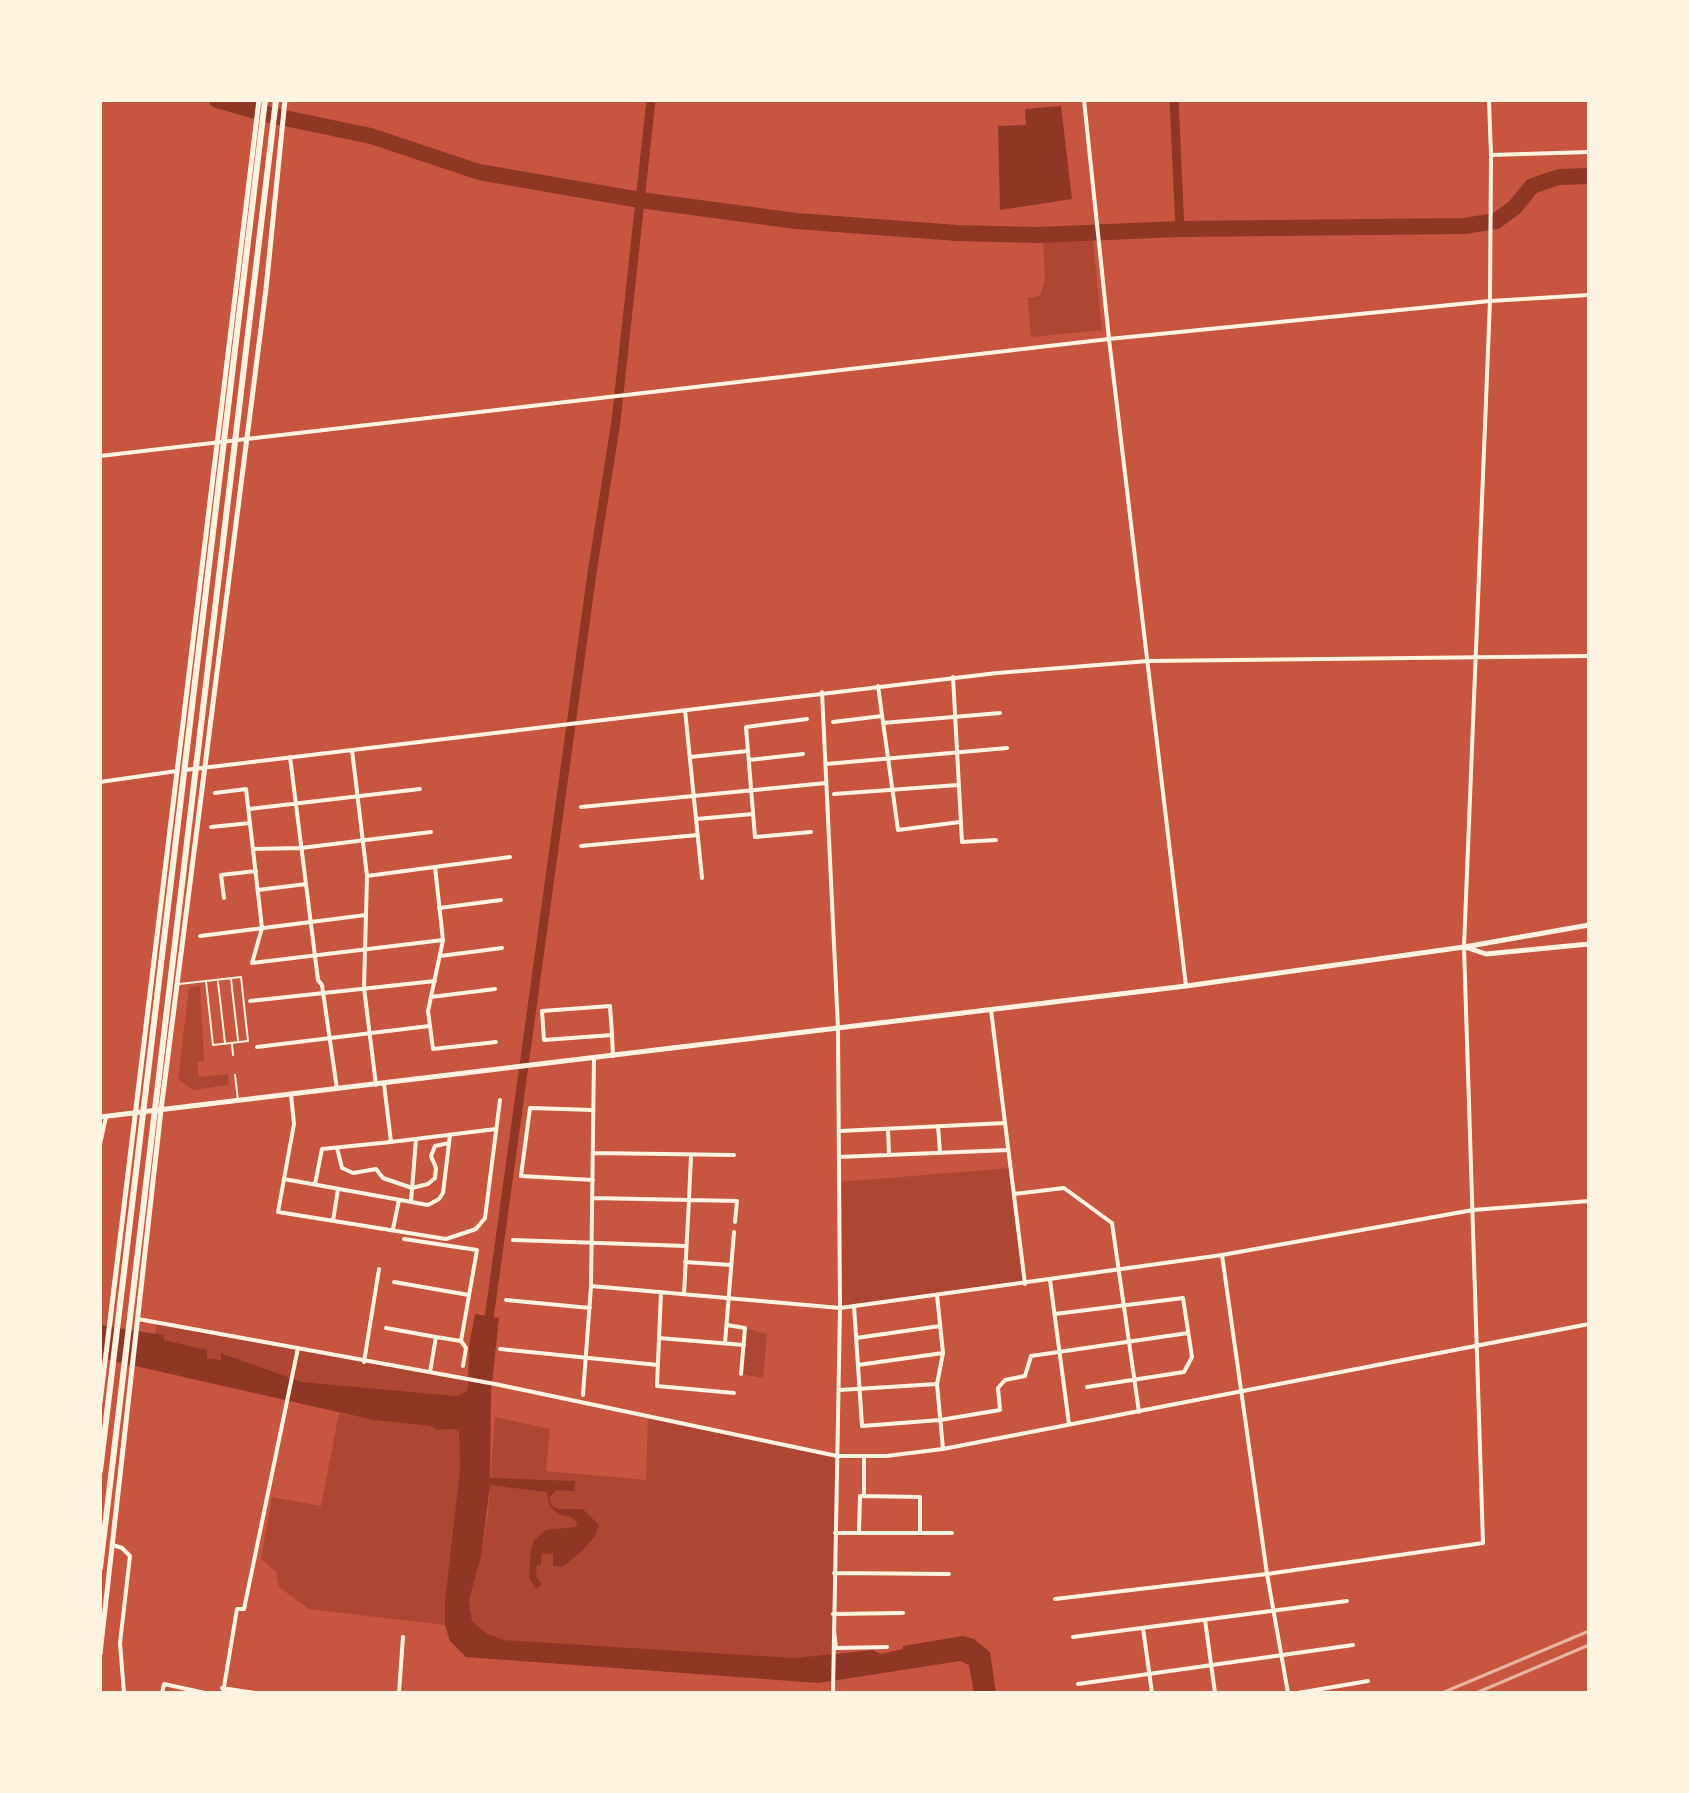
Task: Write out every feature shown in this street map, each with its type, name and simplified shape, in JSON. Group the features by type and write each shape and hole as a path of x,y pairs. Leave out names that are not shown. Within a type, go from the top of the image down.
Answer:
{"main road":[{"path":"100,1403 259,100"},
{"path":"100,1471 265,100"},
{"path":"100,1568 276,100"},
{"path":"100,1654 161,1110 266,289 285,102"},
{"path":"103,1117 1186,986 1464,947 1589,925"},
{"path":"1464,947 1486,954 1589,944"}],"street":[{"path":"1084,100 1109,339 1186,986"},
{"path":"1055,1599 1267,1574 1483,1543 1464,947 1490,301 1489,100"},
{"path":"1491,155 1589,152"},
{"path":"100,456 1109,339 1490,301 1589,295"},
{"path":"100,782 953,677 1148,661 1589,656"},
{"path":"953,677 962,842 996,840"},
{"path":"878,686 898,830 960,822"},
{"path":"822,692 838,1028 840,1308 833,1690"},
{"path":"685,709 702,878"},
{"path":"883,723 1000,713"},
{"path":"833,722 882,716"},
{"path":"807,719 746,727 755,837 811,832"},
{"path":"826,764 1007,748"},
{"path":"352,750 367,876 364,988 376,1085"},
{"path":"690,757 748,751"},
{"path":"749,760 803,754"},
{"path":"290,757 318,980 324,993 337,1089"},
{"path":"581,807 826,783"},
{"path":"834,794 958,785"},
{"path":"215,793 246,789 262,928 252,963 443,940"},
{"path":"249,809 420,789"},
{"path":"696,819 753,814"},
{"path":"211,827 250,823"},
{"path":"253,849 301,848 431,832"},
{"path":"581,846 697,835"},
{"path":"367,876 510,857"},
{"path":"435,867 443,940 428,1011 433,1049 496,1042"},
{"path":"224,898 221,875 256,871"},
{"path":"258,890 306,884"},
{"path":"439,908 501,900"},
{"path":"200,936 366,915"},
{"path":"440,956 502,948"},
{"path":"250,1001 435,981"},
{"path":"431,997 495,989"},
{"path":"612,1035 544,1040 542,1011 610,1006 612,1035 613,1056"},
{"path":"991,1010 1025,1284"},
{"path":"257,1047 430,1026"},
{"path":"583,1395 591,1286 594,1059"},
{"path":"384,1084 391,1142"},
{"path":"291,1095 294,1124 278,1212 446,1239 476,1229 485,1218 500,1100"},
{"path":"593,1110 530,1108 521,1176 593,1180"},
{"path":"100,1144 103,1117"},
{"path":"839,1131 1005,1123"},
{"path":"938,1126 940,1153"},
{"path":"315,1185 322,1149 496,1129"},
{"path":"888,1129 889,1155"},
{"path":"284,1179 428,1205 443,1193 450,1135"},
{"path":"411,1202 416,1139"},
{"path":"337,1148 342,1168 353,1173 376,1169 383,1178 412,1188 428,1184 435,1178 436,1168 431,1156 435,1146 449,1143"},
{"path":"839,1157 1008,1150"},
{"path":"593,1153 734,1155"},
{"path":"684,1294 691,1155"},
{"path":"1014,1194 1064,1188 1112,1223 1139,1412"},
{"path":"333,1221 338,1189"},
{"path":"592,1198 737,1201 735,1222"},
{"path":"393,1230 399,1200"},
{"path":"591,1286 840,1308 1222,1255 1473,1210 1589,1201"},
{"path":"725,1343 734,1232"},
{"path":"404,1239 477,1250 461,1341"},
{"path":"513,1240 686,1246"},
{"path":"1222,1255 1267,1574 1288,1693"},
{"path":"685,1262 731,1265"},
{"path":"364,1362 379,1269"},
{"path":"1050,1280 1069,1425"},
{"path":"394,1282 469,1295"},
{"path":"661,1292 657,1386 734,1393"},
{"path":"937,1295 943,1353 937,1384 943,1449"},
{"path":"1055,1314 1183,1298 1192,1357 1184,1372 1087,1387"},
{"path":"506,1300 590,1308"},
{"path":"854,1306 862,1426 940,1420 1000,1410 998,1388 1005,1380 1025,1376 1031,1356 1188,1333"},
{"path":"138,1322 467,1378 837,1456 943,1449 1589,1324"},
{"path":"727,1325 745,1328 741,1374"},
{"path":"856,1338 940,1326"},
{"path":"386,1328 461,1341 466,1348 463,1366"},
{"path":"430,1372 436,1337"},
{"path":"659,1338 744,1345"},
{"path":"255,1693 222,1690 237,1609 244,1609 298,1348"},
{"path":"500,1349 658,1365"},
{"path":"858,1365 943,1353"},
{"path":"838,1390 937,1384"},
{"path":"864,1456 864,1496"},
{"path":"859,1533 860,1496 920,1497 920,1533"},
{"path":"835,1533 952,1533"},
{"path":"113,1545 130,1556 120,1643 124,1693"},
{"path":"834,1573 949,1574"},
{"path":"1073,1637 1347,1601"},
{"path":"833,1614 903,1613"},
{"path":"1205,1620 1215,1693"},
{"path":"833,1628 837,1634 836,1648 887,1647"},
{"path":"1143,1628 1152,1693"},
{"path":"399,1693 403,1637"},
{"path":"1078,1684 1353,1645"},
{"path":"1298,1693 1368,1681"},
{"path":"162,1693 164,1684 205,1693"}],"lane":[{"path":"177,984 241,977 248,1041 213,1045 206,981"},
{"path":"231,978 238,1042"},
{"path":"218,979 226,1044"},
{"path":"232,1043 233,1055"},
{"path":"235,1075 238,1101"}],"shaded area":[{"path":"1061,106 1072,199 1000,210 998,126 1026,125 1025,109"},
{"path":"1093,241 1102,330 1031,337 1028,298 1040,296 1045,279 1043,242"},
{"path":"200,986 204,1061 197,1062 199,1077 228,1074 229,1085 193,1090 178,1079 189,988"},
{"path":"1010,1168 1025,1284 840,1308 839,1182"},
{"path":"475,1314 499,1318 491,1392 490,1478 575,1481 574,1491 556,1490 549,1498 552,1506 583,1509 599,1525 595,1536 582,1551 562,1567 553,1566 553,1554 542,1553 536,1576 542,1584 536,1589 529,1578 531,1548 535,1539 546,1530 576,1527 577,1523 571,1517 558,1514 549,1505 547,1492 490,1485 481,1557 469,1600 472,1621 486,1633 504,1640 795,1658 873,1650 881,1654 903,1649 903,1646 963,1636 974,1639 990,1652 996,1693 974,1693 969,1665 960,1661 819,1683 466,1657 450,1641 445,1625 460,1469 459,1432 373,1420 100,1358 100,1325 163,1335 164,1340 207,1350 207,1358 221,1360 221,1353 302,1382 456,1396 467,1391 468,1387 469,1346"},
{"path":"157,1322 467,1378 468,1387 467,1391 456,1396 302,1382 222,1353 221,1360 207,1358 207,1350 163,1340 155,1333"},
{"path":"745,1328 767,1334 763,1378 741,1374"},
{"path":"339,1413 459,1432 460,1469 445,1625 309,1609 279,1587 276,1572 261,1559 272,1497 321,1506"},
{"path":"648,1416 837,1456 833,1655 795,1658 504,1640 486,1633 472,1621 469,1600 481,1557 488,1514 495,1417 550,1429 546,1471 646,1480"}],"waterway":[{"path":"217,100 270,115 371,136 479,172 640,200 796,221 957,233 1038,235 1180,229 1464,226 1496,221 1515,207 1532,186 1559,177 1589,176"},
{"path":"488,1326 592,573 616,421 651,100"},
{"path":"1174,100 1180,229"}],"railway":[{"path":"1442,1693 1589,1631"},
{"path":"1476,1693 1589,1645"}]}
